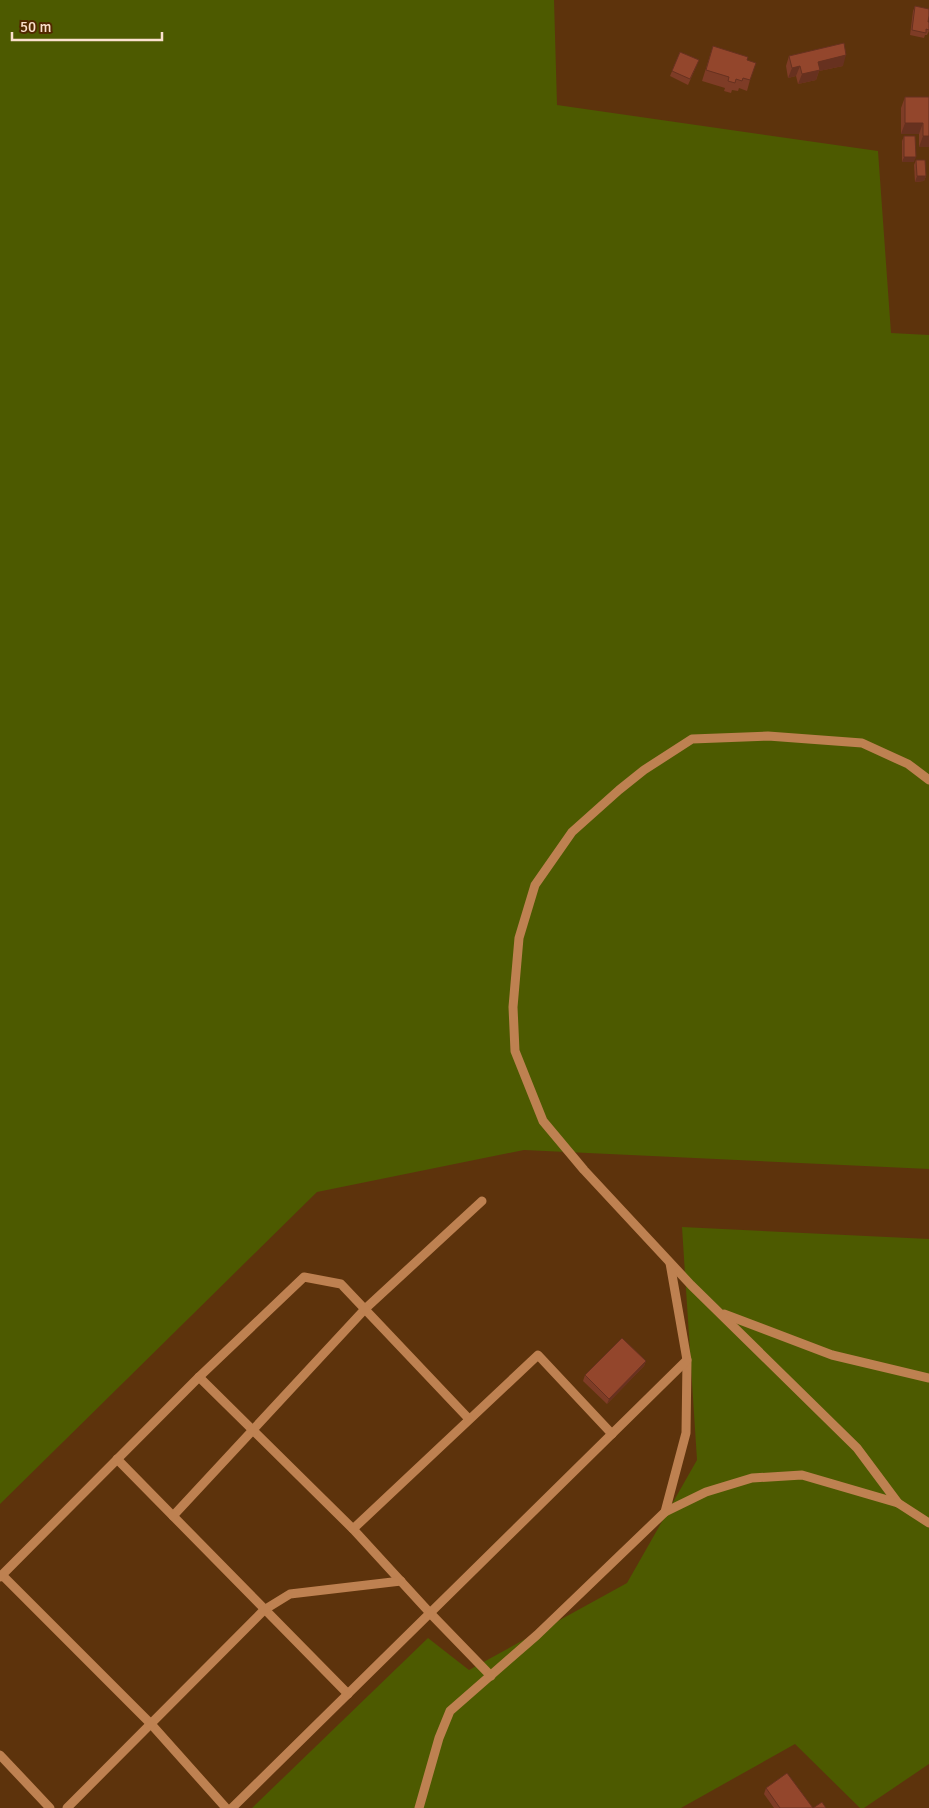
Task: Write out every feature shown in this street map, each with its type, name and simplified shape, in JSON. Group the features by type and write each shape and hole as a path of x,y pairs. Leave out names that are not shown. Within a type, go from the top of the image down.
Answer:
{"lane":[{"path":"898,1503 857,1448 719,1313 584,1170 542,1121 515,1051 513,1008 518,938 535,885 572,832 644,770 692,740 768,736 862,743 908,764 929,780"},
{"path":"173,1516 365,1309 482,1201"},
{"path":"665,1512 686,1433 687,1360 670,1262"},
{"path":"226,1808 152,1724 1,1576 199,1377 304,1277 341,1284 469,1420"},
{"path":"719,1313 832,1355 929,1378"},
{"path":"353,1529 538,1355 612,1434"},
{"path":"232,1808 687,1360"},
{"path":"199,1377 353,1529 491,1676"},
{"path":"117,1459 348,1694"},
{"path":"420,1808 439,1738 450,1712 537,1635 665,1512 706,1492 752,1478 802,1475 898,1503 929,1524"},
{"path":"67,1808 264,1610 290,1594 401,1581"},
{"path":"0,1755 50,1808"}],"green space":[{"path":"0,0 554,0 557,105 878,151 891,333 929,335 929,1169 524,1150 317,1192 0,1504"},
{"path":"682,1227 929,1239 929,1764 864,1808 860,1808 795,1744 681,1808 252,1808 428,1638 469,1670 627,1583 697,1460"}],"building":[{"path":"915,6 929,9 929,30 926,29 926,33 912,30"},
{"path":"844,43 846,55 818,62 820,70 802,74 800,66 792,68 789,56"},
{"path":"713,46 748,57 747,60 756,63 750,80 743,78 742,81 736,79 735,83 728,81 729,77 706,70"},
{"path":"680,52 699,60 690,79 672,71"},
{"path":"905,97 929,97 929,136 923,136 923,123 905,123"},
{"path":"904,136 915,136 916,157 904,157"},
{"path":"916,160 925,160 926,176 917,176"},
{"path":"622,1338 646,1361 609,1399 585,1375"},
{"path":"787,1773 813,1808 780,1808 766,1788"},
{"path":"822,1802 826,1808 813,1808"}]}
